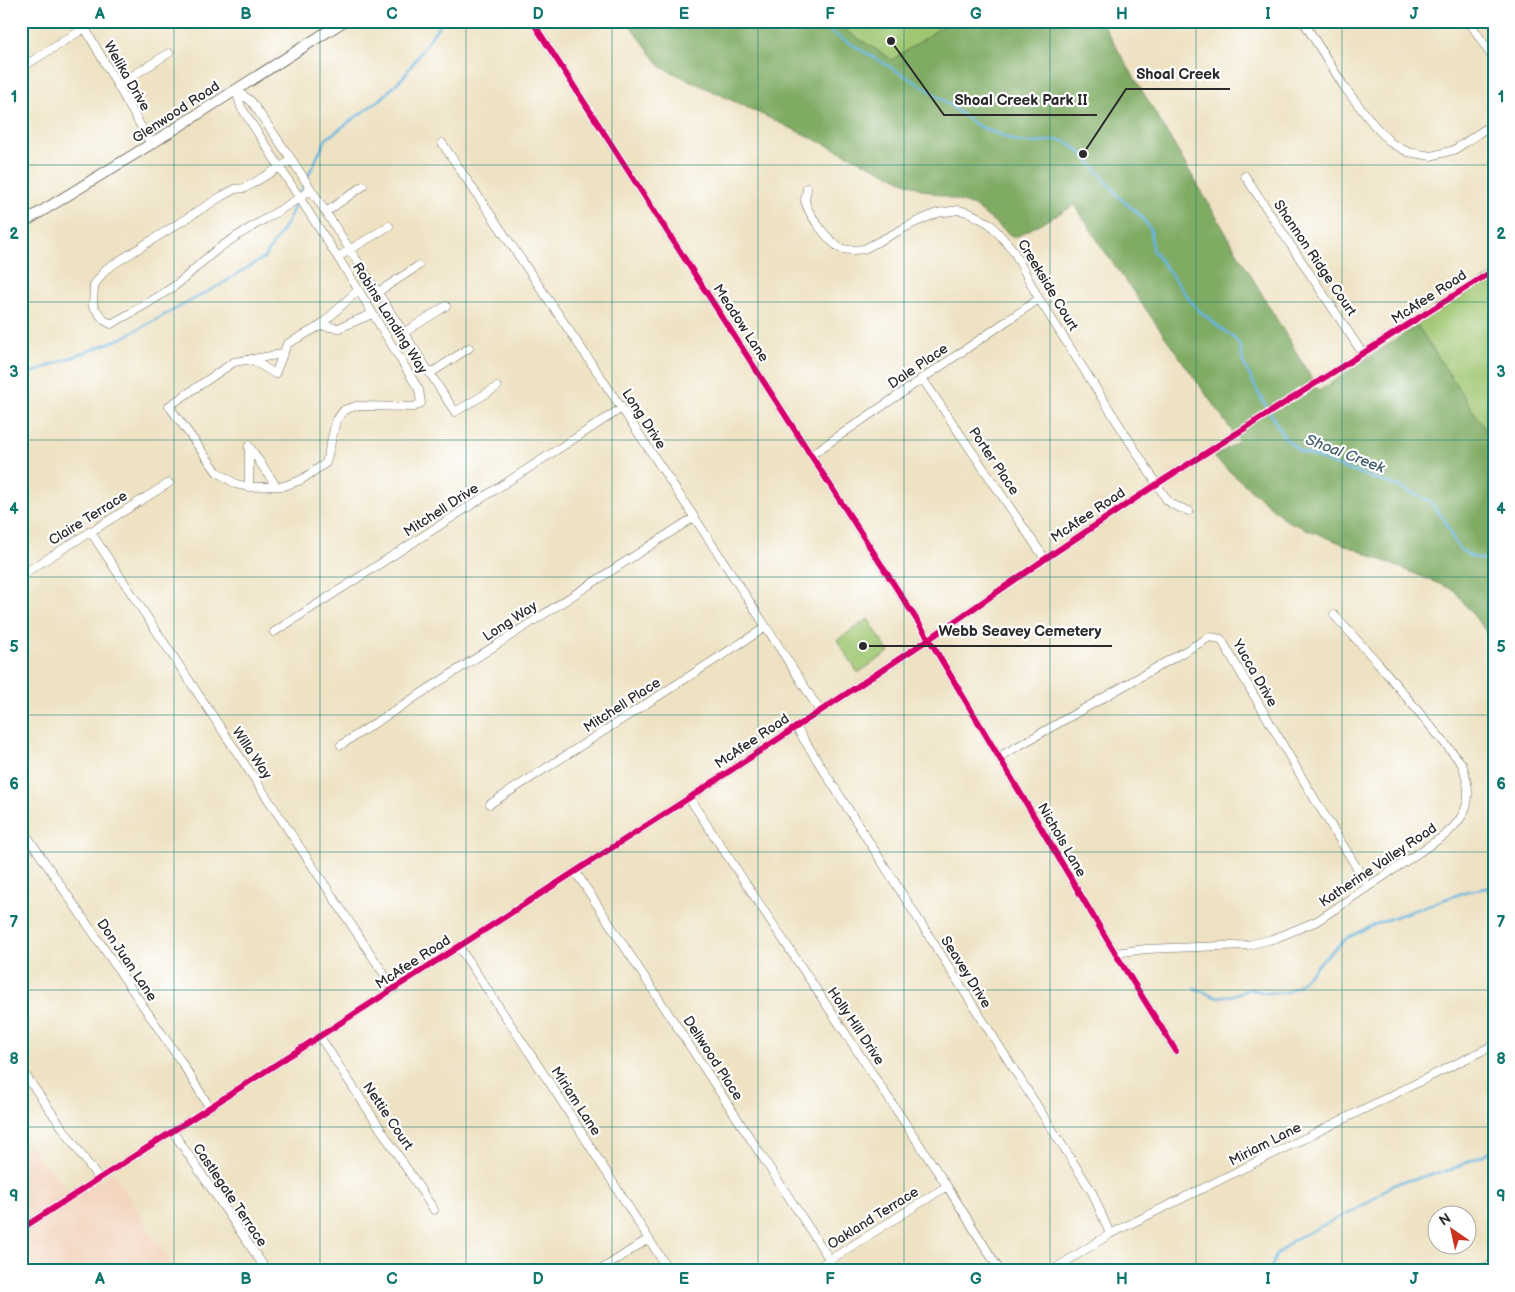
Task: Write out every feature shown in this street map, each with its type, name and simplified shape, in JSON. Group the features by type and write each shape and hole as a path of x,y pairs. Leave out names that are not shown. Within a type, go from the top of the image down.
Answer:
{"main road":[{"name":"Glenwood Road","path":"21,224 344,21"}],"street":[{"path":"21,68 83,25 96,21"},
{"name":"Meadow Lane","path":"532,21 929,639"},
{"path":"1303,21 1345,88 1391,143 1408,152 1431,156 1454,150 1494,123"},
{"path":"1469,21 1494,60"},
{"name":"Welika Drive","path":"83,25 151,144"},
{"path":"118,86 169,53"},
{"name":"Robins Landing Way","path":"236,90 251,101 292,160 455,412 497,387"},
{"name":"Robins Landing Way","path":"236,90 241,107 353,281 419,390 421,403 414,407 356,406 344,410 336,421 326,463 301,480 284,486 249,487 236,484 217,472 169,406 234,362 251,359"},
{"name":"Long Drive","path":"442,143 622,408 820,711"},
{"path":"292,160 245,188 235,189 222,196 106,269 94,286 93,306 104,320 111,324 142,307 180,282 217,250 300,198 311,189"},
{"name":"Shannon Ridge Court","path":"1245,176 1363,354"},
{"path":"326,212 363,186"},
{"name":"Creekside Court","path":"807,188 805,201 818,225 832,242 842,248 864,249 936,213 959,210 990,224 1006,240 1030,279 1039,299 1168,500 1173,505 1189,511"},
{"path":"320,229 332,221"},
{"path":"338,258 390,226"},
{"path":"378,292 418,266"},
{"name":"McAfee Road","path":"21,1229 98,1178 320,1038 575,870 689,798 929,639 1157,484 1494,270"},
{"path":"353,281 366,273"},
{"path":"251,359 275,374 287,344 320,326 358,290"},
{"name":"Dale Place","path":"811,455 1039,299"},
{"path":"404,332 446,306"},
{"path":"320,326 338,328 372,314"},
{"path":"432,374 469,348"},
{"path":"251,359 283,354"},
{"name":"Porter Place","path":"922,378 1045,559"},
{"name":"Mitchell Drive","path":"274,632 622,408"},
{"path":"249,487 249,446 276,486"},
{"name":"Claire Terrace","path":"21,575 169,483"},
{"name":"Long Way","path":"340,745 693,518"},
{"name":"Willa Way","path":"90,531 394,989"},
{"name":"Katherine Valley Road","path":"1115,953 1146,949 1248,945 1276,938 1317,921 1457,825 1469,800 1467,779 1462,764 1378,663 1334,615"},
{"name":"Mitchell Place","path":"490,804 766,627"},
{"name":"Yucca Drive","path":"999,757 1210,637 1221,639 1368,886"},
{"name":"Nichols Lane","path":"929,639 1115,953 1176,1052"},
{"name":"Seavey Drive","path":"796,727 1092,1192 1110,1234"},
{"name":"Holly Hill Drive","path":"689,798 947,1186 1000,1271"},
{"name":"Don Juan Lane","path":"21,827 182,1063 210,1108"},
{"name":"Dellwood Place","path":"575,870 830,1260"},
{"name":"Miriam Lane","path":"459,947 557,1094 669,1271"},
{"name":"Nettie Court","path":"320,1038 434,1210"},
{"name":"Miriam Lane","path":"1051,1271 1110,1234 1494,1045"},
{"path":"21,1069 98,1178"},
{"name":"Castlegate Terrace","path":"173,1132 268,1271"},
{"name":"Oakland Terrace","path":"812,1271 947,1186"},
{"path":"599,1271 648,1239"},
{"path":"1473,1271 1494,1264"}],"shaded area":[{"path":"21,1139 74,1197 112,1172 176,1271 21,1271"}],"green space":[{"path":"627,21 831,21 892,60 951,21 1101,21 1319,391 1417,325 1494,443 1494,642 1454,590 1287,521 1213,457 1239,441 1103,249 1075,205 1014,238 974,206 918,188 661,67"},
{"path":"831,21 951,21 892,60"},
{"path":"1494,274 1494,443 1417,325"},
{"path":"868,619 889,652 858,673 837,640"}],"waterway":[{"path":"307,178 326,139 382,98 405,75 442,21"},
{"name":"Shoal Creek","path":"812,21 929,90 976,125 1017,142 1065,141 1083,154 1121,199 1140,215 1151,230 1152,249 1196,308 1232,336 1240,345 1243,362 1284,437 1299,451 1397,486 1429,501 1444,519 1455,543 1460,549 1472,557 1494,561"},
{"path":"300,194 305,183"},
{"path":"21,377 122,338 220,285 265,257 288,221 295,204"},
{"path":"1194,988 1216,997 1233,995 1249,989 1266,993 1287,992 1299,985 1323,959 1347,938 1378,923 1468,891 1494,887"},
{"path":"1270,1271 1276,1255 1293,1240 1363,1206 1393,1184 1450,1170 1494,1150"}],"cycle path":[{"path":"532,21 929,639 1115,953 1176,1051"},
{"path":"21,1229 689,798 929,639 1157,484 1494,270"}],"place":[{"name":"Shoal Creek Park II","path":"891,41"},
{"name":"Shoal Creek","path":"1083,154"},
{"name":"Webb Seavey Cemetery","path":"863,646"}]}
